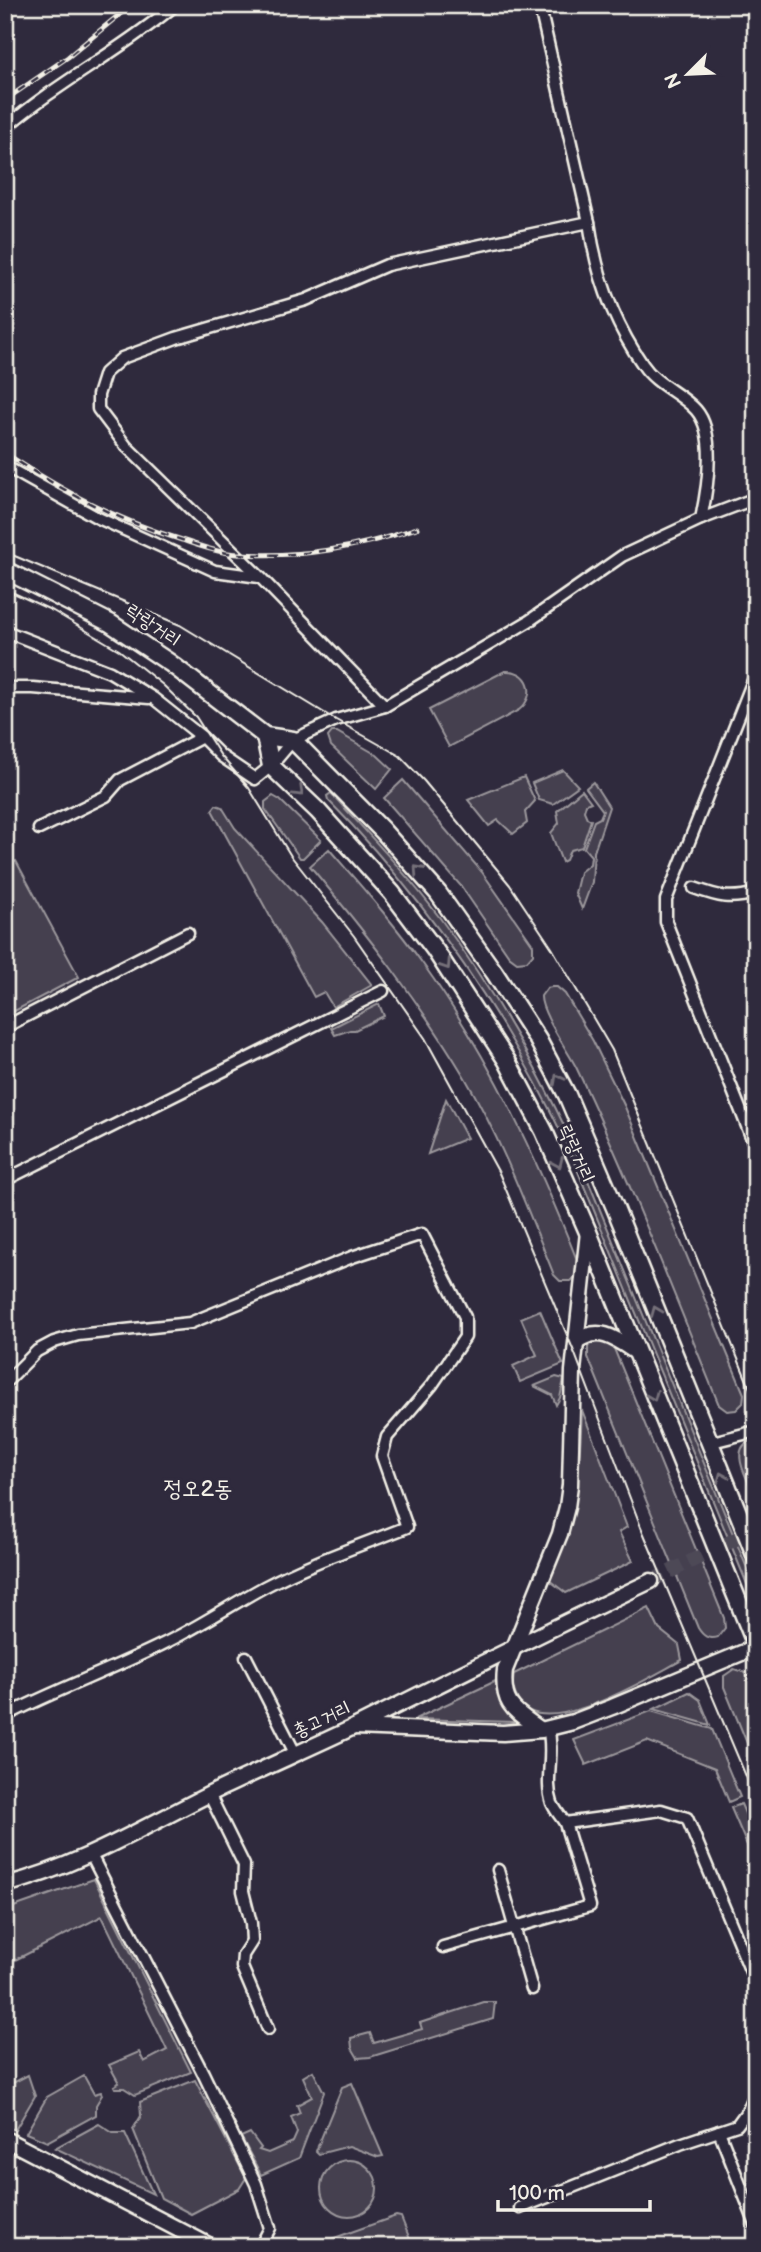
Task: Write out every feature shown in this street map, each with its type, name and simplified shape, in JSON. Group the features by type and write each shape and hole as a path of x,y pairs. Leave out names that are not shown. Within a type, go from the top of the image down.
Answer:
{"main road":[{"name":"락랑거리","path":"5,570 110,623 170,663 265,736 293,740 382,830 438,893 538,1040 567,1095 756,1557"},
{"path":"265,736 271,766"},
{"name":"락랑거리","path":"271,766 318,811 393,892 435,950 507,1061 544,1131 588,1232 756,1646"},
{"path":"545,1729 511,1707 504,1693 505,1670 560,1534 567,1507 573,1371 588,1232"},
{"path":"577,1341 598,1332 612,1336 635,1351"},
{"name":"총고거리","path":"5,1885 66,1866 91,1855 209,1794 353,1727 650,1581"},
{"path":"353,1727 503,1734 545,1729 612,1707 756,1646"},
{"path":"5,2139 212,2247"}],"street":[{"path":"5,128 59,87 149,27 175,5"},
{"path":"542,5 540,8 601,286 643,366 696,411 705,428 708,447 707,492 701,519"},
{"path":"385,706 260,577 126,446 98,409 98,395 105,373 122,358 176,338 306,300 387,265 589,222"},
{"path":"5,466 96,517 215,571 260,577"},
{"path":"5,631 110,672 153,698 202,737 221,756 255,779 271,766 293,740 336,720 385,706 529,621 622,555 701,519 756,498"},
{"path":"756,673 666,900 666,922 756,1149"},
{"path":"5,688 153,698"},
{"path":"39,829 106,796 120,780 202,737"},
{"path":"694,888 729,898 756,893"},
{"path":"5,1027 188,933"},
{"path":"5,1180 383,991"},
{"path":"5,1383 37,1351 54,1342 78,1335 190,1324 352,1257 422,1234 465,1317 466,1337 432,1385 387,1437 382,1456 407,1527 265,1587 206,1623 54,1691 5,1716"},
{"path":"708,1443 756,1431"},
{"path":"246,1657 295,1753"},
{"path":"443,1947 590,1906 565,1823 552,1804 549,1779 552,1744 545,1729"},
{"path":"209,1794 244,1865 243,1891 251,1923 252,1941 243,1955 242,1966 268,2029"},
{"path":"565,1823 661,1810 687,1818 756,1984"},
{"path":"91,1855 203,2073 256,2184 270,2228 260,2247"},
{"path":"498,1870 532,1989"},
{"path":"520,2208 737,2124 748,2110 756,2092"},
{"path":"719,2131 756,2225"}],"shaded area":[{"path":"505,671 513,671 525,679 529,691 525,704 519,710 449,747 429,710"},
{"path":"332,732 337,732 377,755 392,769 376,789 331,746 328,737"},
{"path":"563,770 578,786 553,804 539,800 532,783"},
{"path":"524,777 535,801 525,812 527,823 513,834 498,820 489,826 468,800"},
{"path":"403,780 482,872 533,945 533,954 527,961 517,962 509,956 461,886 384,798"},
{"path":"593,782 609,807 594,852 592,882 582,909 575,893 580,872 590,864 591,856 584,848 594,821 600,818 603,811 586,788"},
{"path":"582,790 591,802 586,804 584,811 591,820 582,847 570,850 566,860 562,862 551,833 559,823 557,811"},
{"path":"331,793 401,870 440,918 495,1000 544,1085 573,1144 756,1590 756,1606 568,1147 544,1099 492,1007 463,963 399,879 328,800 327,796"},
{"path":"273,796 321,840 303,858 300,858 265,809 265,802"},
{"path":"216,805 222,807 235,828 322,922 372,985 333,1007 324,992 314,997 212,810"},
{"path":"329,849 389,919 423,964 491,1072 529,1148 579,1265 577,1275 571,1281 560,1281 554,1275 502,1149 447,1048 391,968 310,866"},
{"path":"16,861 79,977 5,1016 5,866"},
{"path":"557,987 565,994 593,1041 625,1107 744,1394 743,1403 736,1410 727,1411 719,1405 614,1151 576,1067 545,1012 541,996 547,988"},
{"path":"379,1004 384,1016 355,1030 335,1035 331,1028"},
{"path":"446,1099 467,1138 428,1154"},
{"path":"540,1310 563,1364 520,1382 513,1366 537,1355 521,1318"},
{"path":"594,1339 609,1341 613,1346 724,1618 725,1628 718,1637 706,1637 698,1628 588,1357 588,1347"},
{"path":"556,1377 564,1379 556,1405 552,1395 534,1386"},
{"path":"582,1410 627,1527 619,1532 633,1561 566,1593 549,1580 559,1559 571,1518 578,1476"},
{"path":"750,1441 756,1441 756,1498 740,1459 744,1446"},
{"path":"649,1608 659,1629 679,1645 682,1660 623,1691 573,1711 550,1715 531,1712 518,1700 513,1688 514,1674"},
{"path":"734,1669 746,1673 756,1695 756,1765 724,1687 724,1676"},
{"path":"500,1679 513,1722 415,1719"},
{"path":"689,1692 700,1700 710,1725 654,1709"},
{"path":"651,1711 712,1729 740,1797 729,1802 715,1768 647,1741 586,1765 574,1740"},
{"path":"741,1804 756,1839 756,1866 731,1808"},
{"path":"94,1879 191,2072 135,2095 124,2088 115,2088 119,2083 109,2065 139,2052 144,2062 167,2050 102,1916 5,1965 5,1910"},
{"path":"484,2002 495,2002 493,2019 370,2057 358,2058 352,2048 351,2038 370,2033 374,2043 422,2029 420,2023"},
{"path":"313,2071 324,2092 299,2158 261,2175 241,2137 250,2133 261,2148 259,2150 268,2153 293,2142 297,2133 291,2117 300,2113 297,2105 312,2097 303,2077"},
{"path":"28,2075 35,2096 15,2130 5,2126 5,2087"},
{"path":"84,2076 94,2094 101,2092 102,2095 96,2105 96,2115 47,2142 26,2133 47,2097"},
{"path":"195,2080 246,2178 239,2189 191,2214 161,2198 133,2129 141,2116 140,2102"},
{"path":"352,2083 383,2156 378,2157 349,2146 319,2154 316,2151 342,2087"},
{"path":"99,2124 113,2133 125,2133 153,2194 55,2148"},
{"path":"349,2160 360,2162 369,2168 375,2177 375,2199 369,2208 360,2214 349,2216 338,2214 329,2208 323,2199 321,2188 323,2177 329,2168 338,2162"},
{"path":"396,2216 401,2217 413,2247 309,2247"}],"tunnel":[{"path":"651,1581 756,1529"}],"tram line":[{"path":"5,552 180,625 400,756 424,781 510,885 552,948 612,1050 756,1403"},
{"path":"5,589 53,611 119,650 163,685 196,717 221,756 249,788 291,856 354,936 425,1038 499,1173 575,1354 641,1527 756,1800"}],"railway":[{"path":"5,100 68,57 131,5"},
{"path":"5,453 69,492 112,514 157,532 224,552 262,555 307,553 351,546 417,528"}],"district":[{"name":"정오2동","path":"198,1489"}]}
